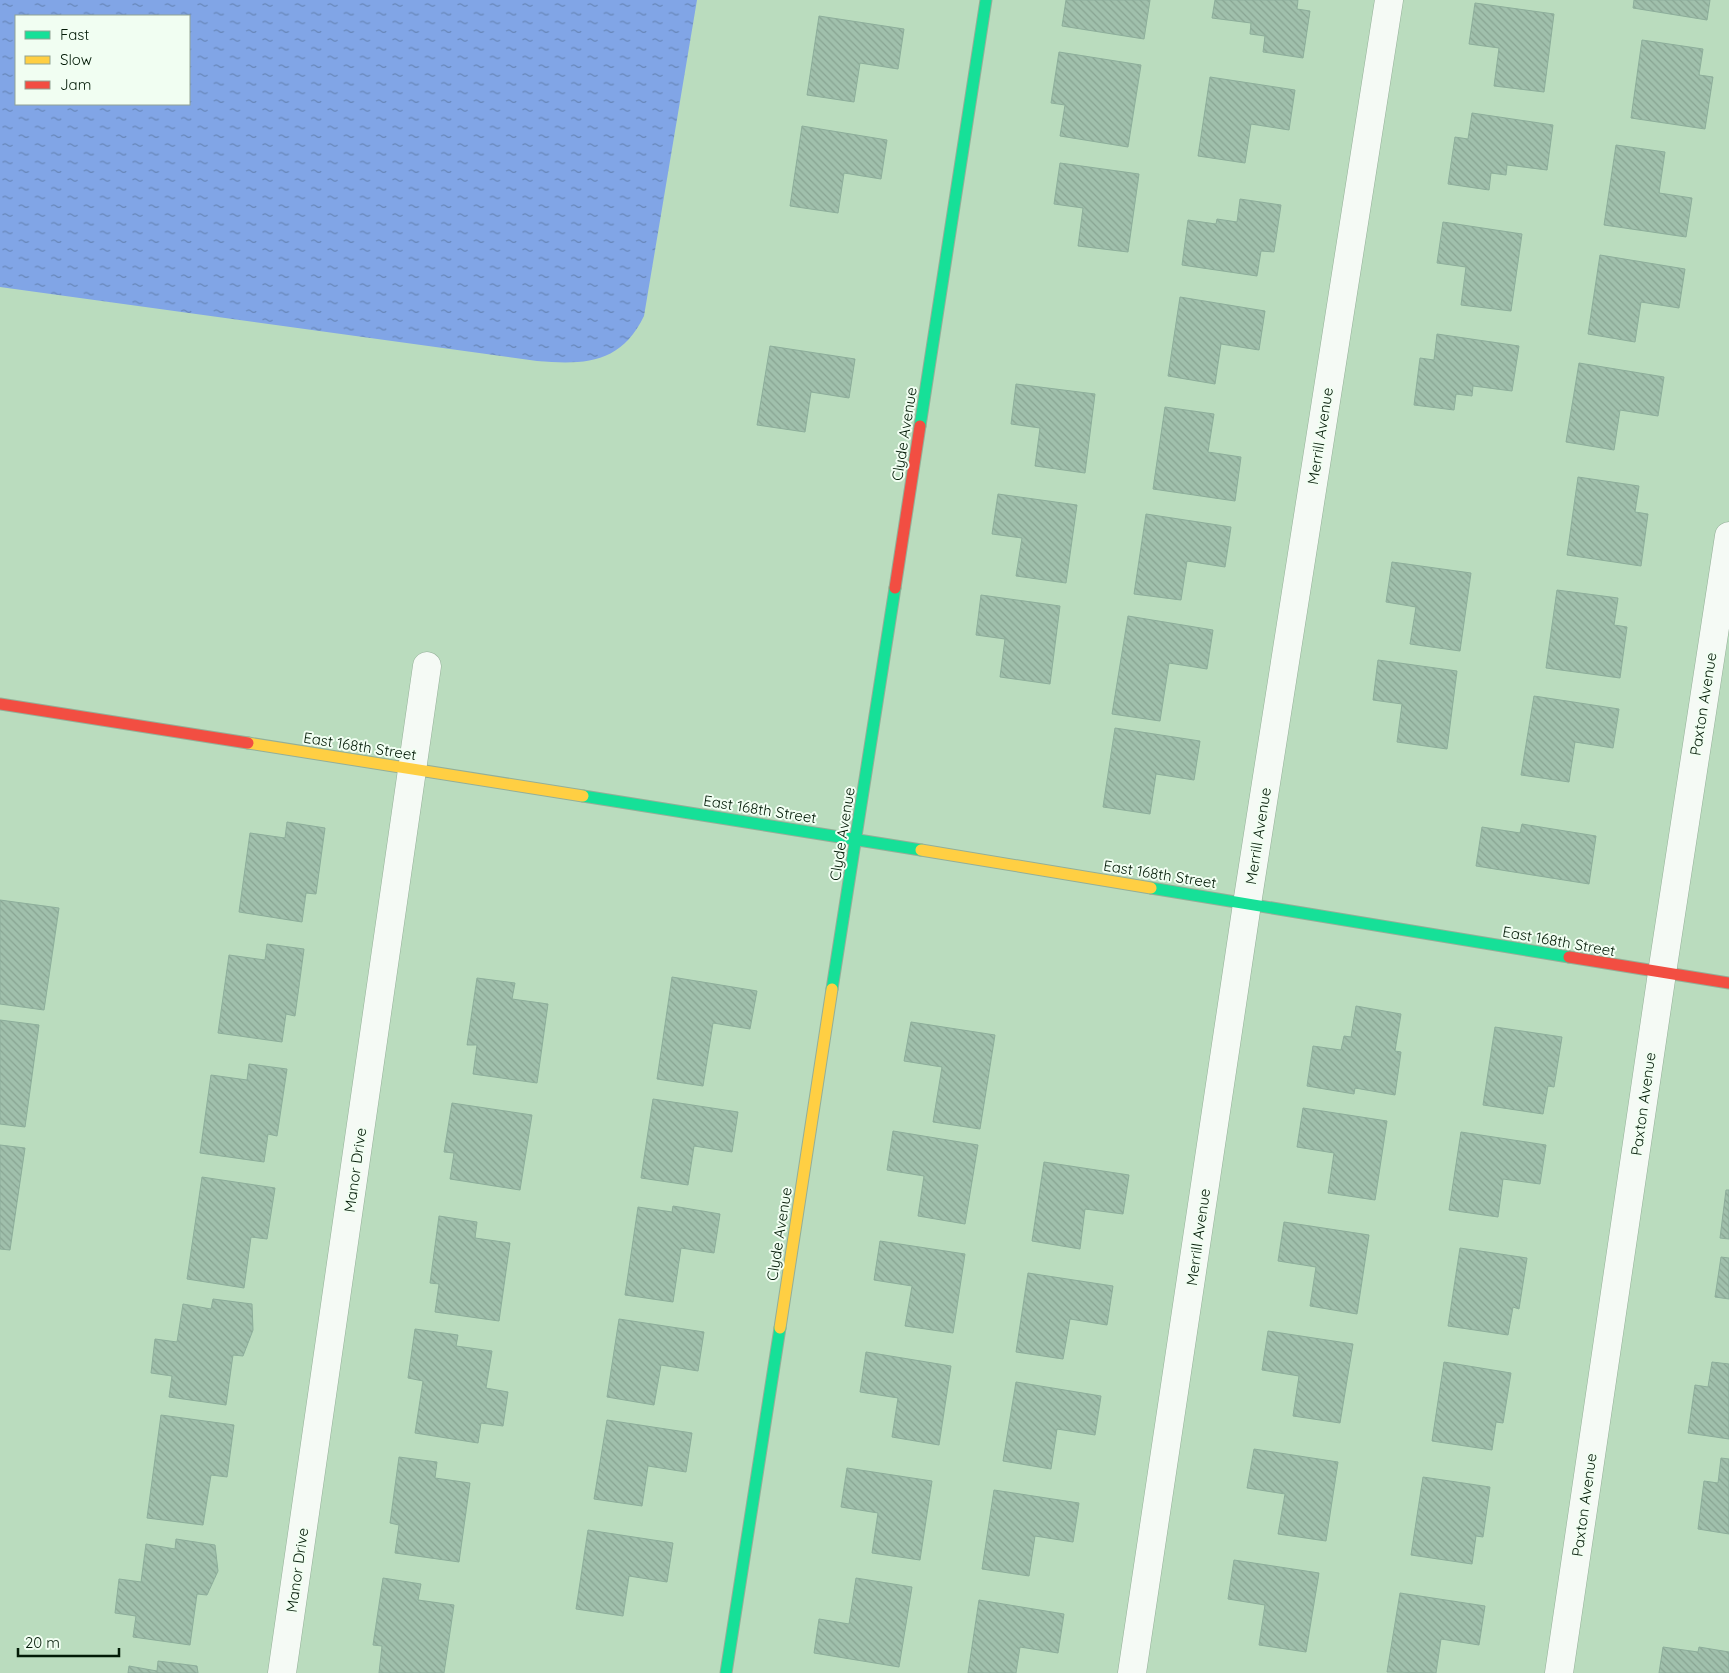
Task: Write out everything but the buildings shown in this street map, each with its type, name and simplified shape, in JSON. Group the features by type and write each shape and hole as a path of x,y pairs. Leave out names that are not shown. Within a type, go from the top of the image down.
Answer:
{"street":[{"name":"Clyde Avenue","path":"726,1673 986,0"},
{"name":"Merrill Avenue","path":"1132,1673 1247,904 1389,0"},
{"name":"Paxton Avenue","path":"1559,1673 1662,973 1729,536"},
{"name":"Manor Drive","path":"282,1673 427,666"},
{"name":"East 168th Street","path":"0,704 856,839 1729,983"}],"water":[{"path":"0,0 697,0 644,316 635,332 624,344 600,358 570,362 537,361 0,287"}],"traffic: fast":[{"path":"920,426 986,0"},
{"path":"832,989 895,588"},
{"path":"583,796 921,850"},
{"path":"1151,888 1569,957"},
{"path":"726,1673 780,1328"}],"traffic: slow":[{"path":"248,743 583,796"},
{"path":"921,850 1151,888"},
{"path":"780,1328 832,989"}],"traffic: jam":[{"path":"895,588 920,426"},
{"path":"0,704 248,743"},
{"path":"1569,957 1729,983"}]}
